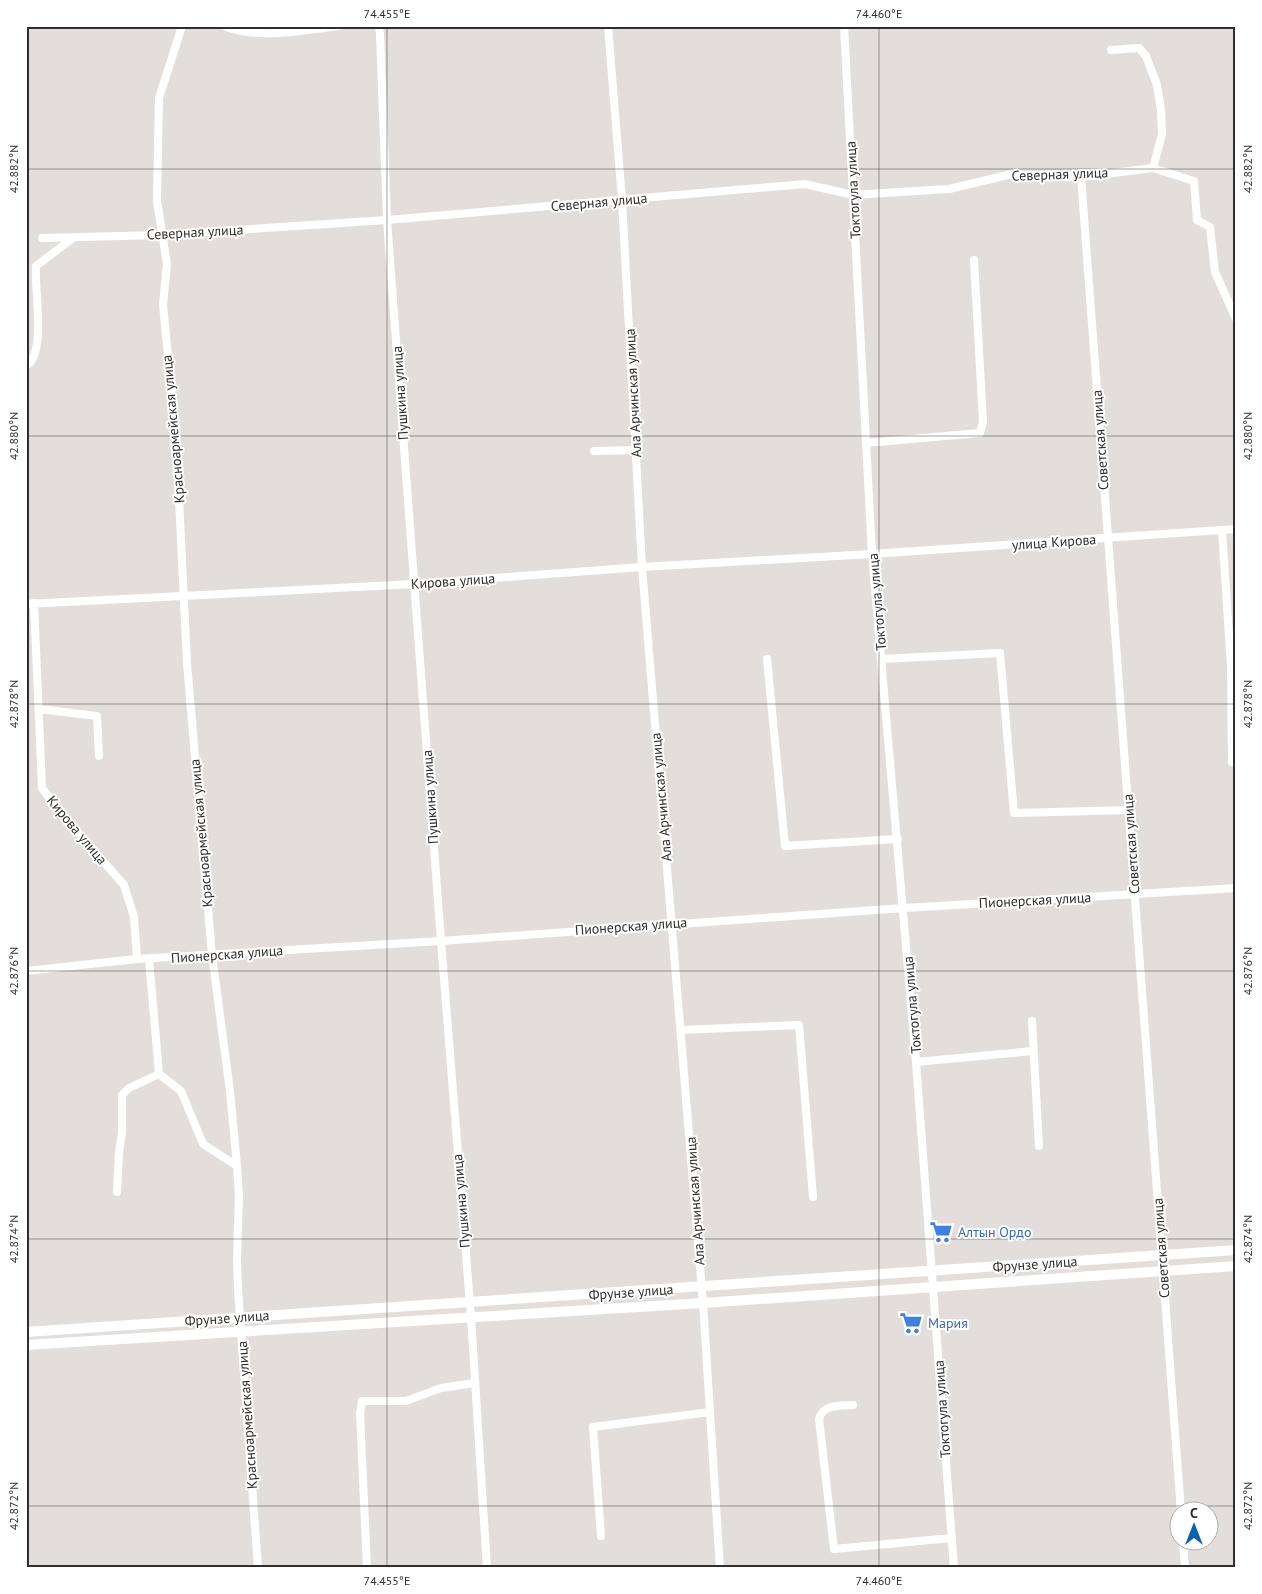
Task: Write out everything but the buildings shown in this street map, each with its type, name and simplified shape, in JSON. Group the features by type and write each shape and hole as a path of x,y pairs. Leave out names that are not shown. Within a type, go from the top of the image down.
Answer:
{"main road":[{"name":"Фрунзе улица","path":"26,1332 1236,1250"},
{"name":"Фрунзе улица","path":"26,1344 703,1303 1236,1266"}],"street":[{"name":"Красноармейская улица","path":"182,26 159,98 157,201 166,264 163,305 176,437 187,663 212,955 230,1091 240,1197 237,1258 258,1568"},
{"path":"224,26 230,29 271,34 339,26"},
{"name":"Пушкина улица","path":"379,26 387,220 470,1302 487,1568"},
{"name":"Ала Арчинская улица","path":"608,26 622,200 642,567 702,1287 720,1568"},
{"name":"Токтогула улица","path":"844,26 872,554 904,908 954,1568"},
{"path":"1111,50 1139,48 1146,56 1154,78 1161,110 1162,134 1153,168 1194,181 1196,220 1210,227 1215,272 1236,318"},
{"name":"Северная улица","path":"42,238 161,235 387,220 806,184 853,195 949,189 1012,174 1081,177 1153,168"},
{"name":"Советская улица","path":"1081,177 1180,1502"},
{"path":"26,366 29,365 34,355 38,336 36,266 74,237"},
{"path":"866,443 980,433 983,422 974,260"},
{"path":"594,451 636,450"},
{"name":"улица Кирова","path":"872,554 1236,529"},
{"path":"1222,530 1231,666 1232,762"},
{"name":"Кирова улица","path":"137,960 134,918 124,885 60,812 42,788 39,709 30,603 414,584 642,567 872,554"},
{"path":"882,659 1000,652 1014,813 1128,810"},
{"path":"767,659 785,846 898,839"},
{"path":"39,709 97,716 99,756"},
{"name":"Пионерская улица","path":"26,971 148,959 441,941 672,923 1236,888"},
{"path":"148,959 159,1074 181,1092 202,1144 237,1166"},
{"path":"1032,1021 1039,1146"},
{"path":"681,1030 799,1025 813,1197"},
{"path":"916,1062 1034,1051"},
{"path":"117,1192 122,1132 122,1095 129,1088 159,1074"},
{"path":"367,1568 360,1413 362,1401 406,1401 441,1388 474,1383"},
{"path":"853,1405 824,1409 819,1419 834,1549 952,1538"},
{"path":"601,1536 593,1427 710,1412"},
{"path":"1184,1552 1185,1568"}],"place":[{"name":"Алтын Ордо","path":"941,1232"},
{"name":"Мария","path":"911,1323"}]}
